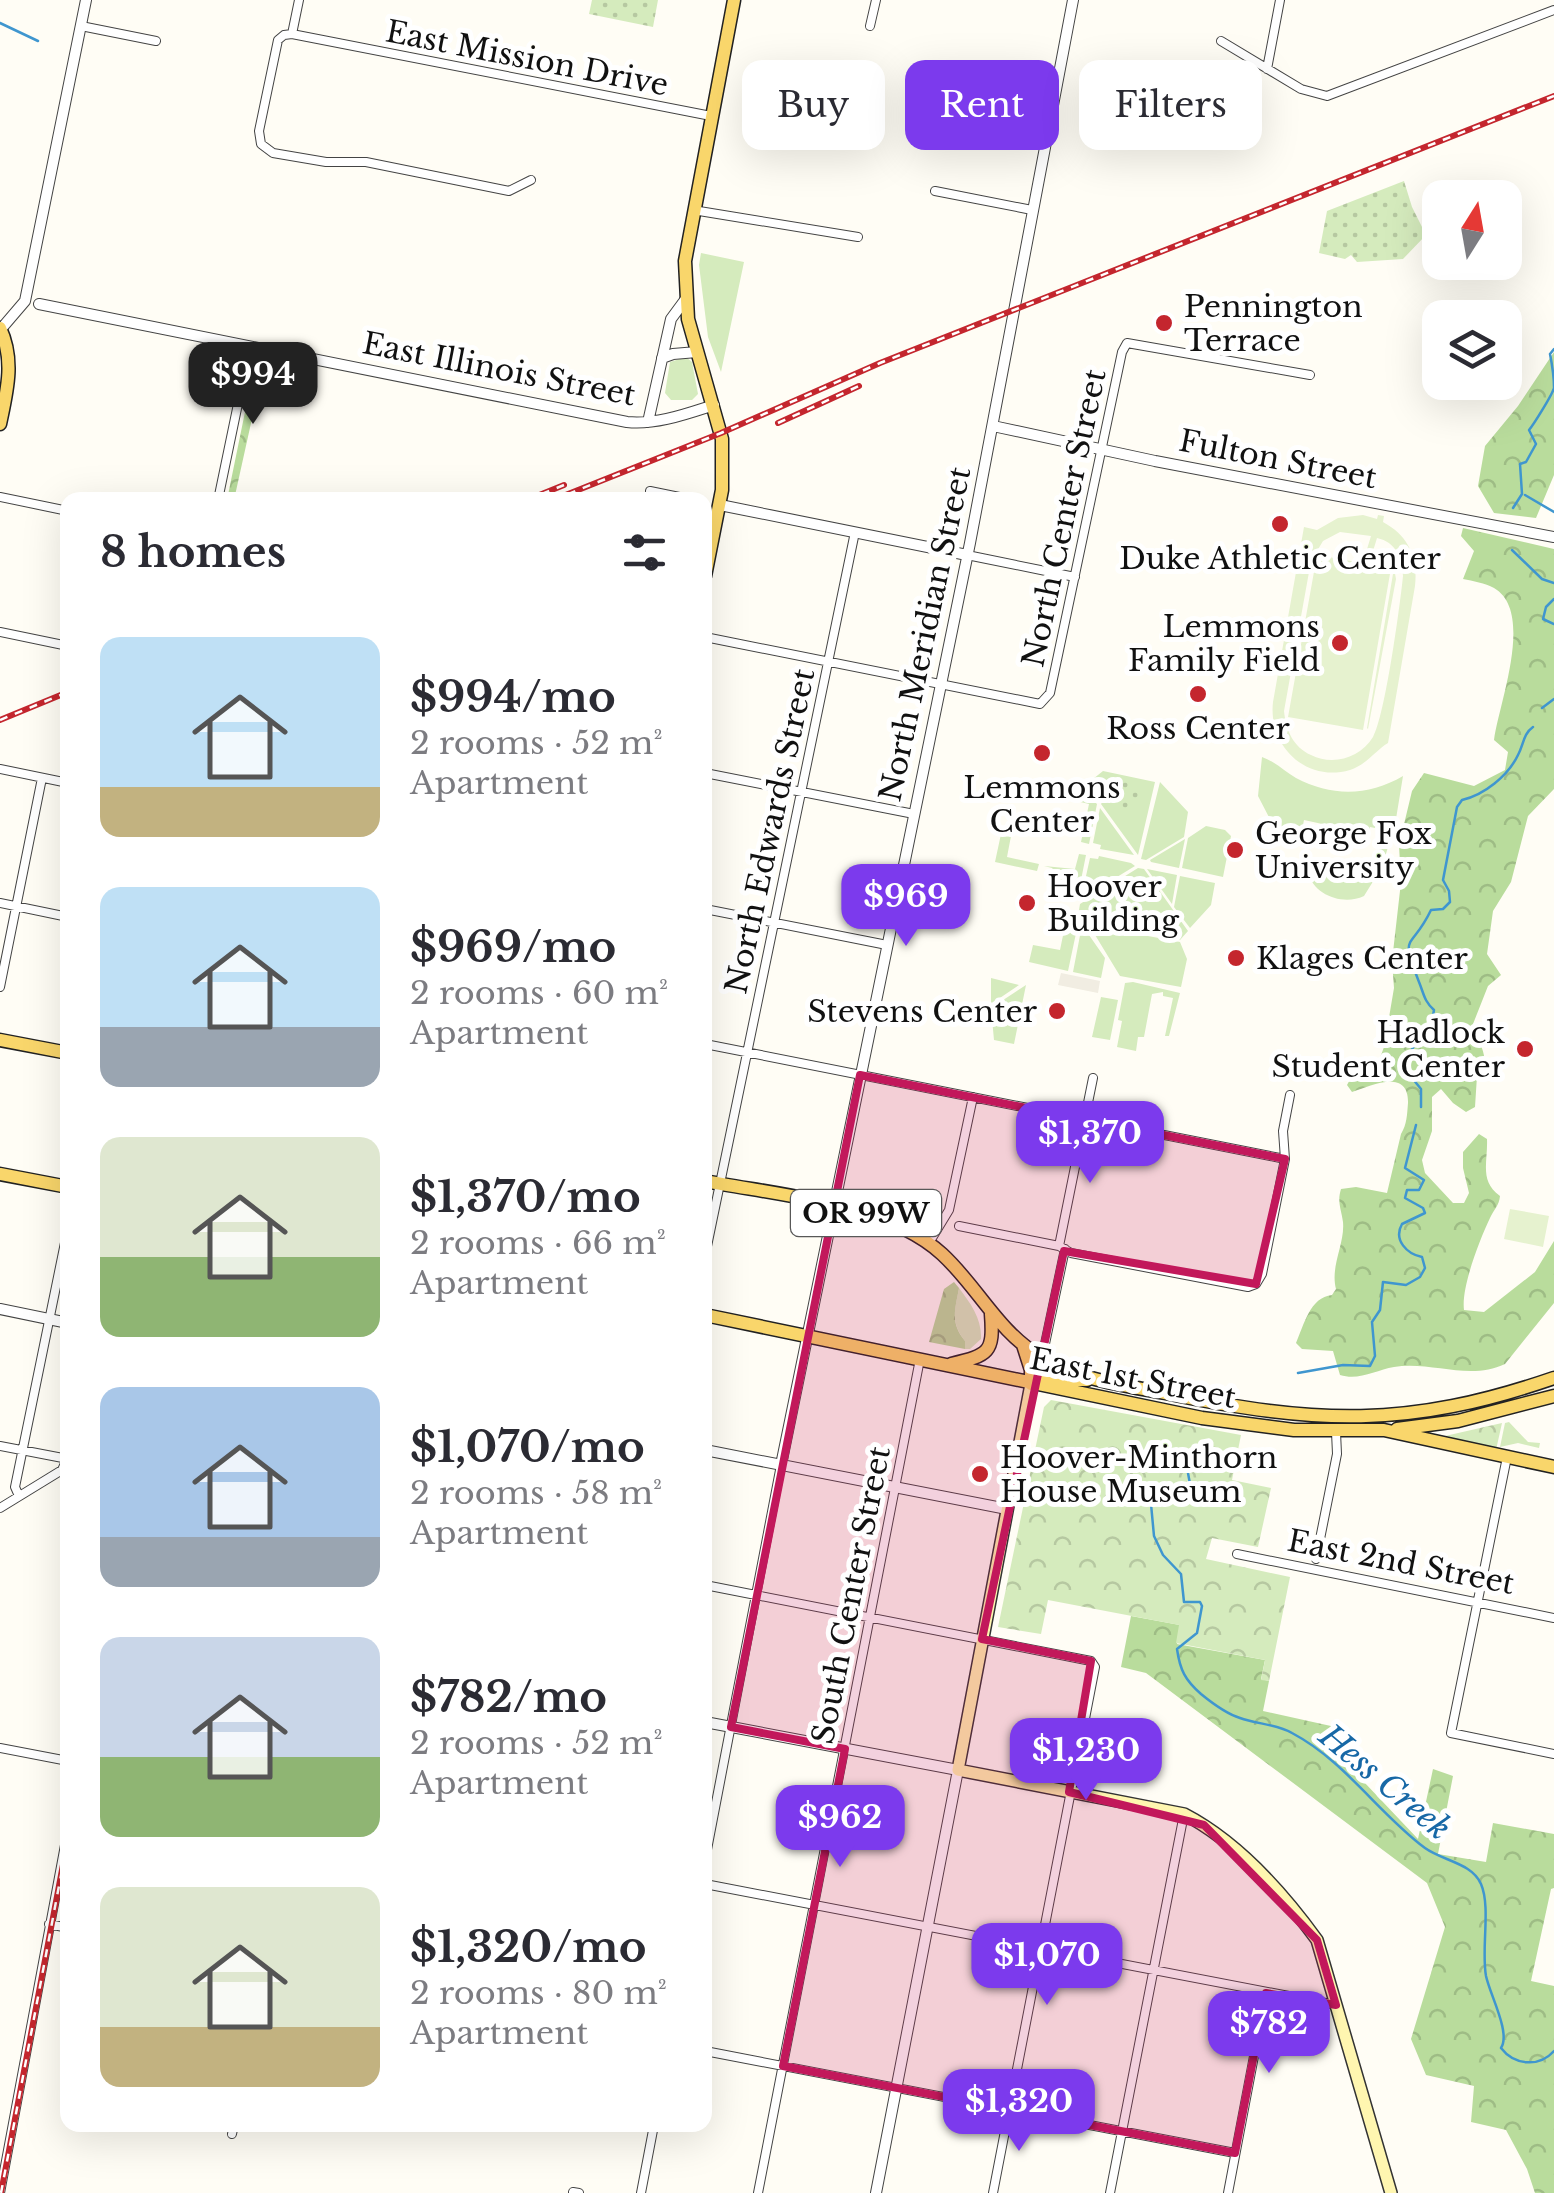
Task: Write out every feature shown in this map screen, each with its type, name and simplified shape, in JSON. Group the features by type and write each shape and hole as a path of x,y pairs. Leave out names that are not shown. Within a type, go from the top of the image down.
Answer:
{"main road":[{"path":"712,520 722,439 685,300 685,261 734,0"},
{"path":"0,424 9,381 9,360 1,328"},
{"path":"0,1040 60,1051"},
{"path":"0,1174 60,1185"},
{"name":"OR 99W","path":"712,1182 887,1220 929,1243 967,1280 991,1314"},
{"path":"948,1365 977,1358 988,1350 993,1338 991,1314"},
{"name":"East 1st Street","path":"991,1314 1042,1358 1098,1380 1278,1414 1394,1416 1473,1403 1554,1378"},
{"name":"East 1st Street","path":"712,1317 1220,1421 1336,1432 1384,1430 1554,1466"},
{"path":"1023,1345 1031,1384 958,1770 1184,1814 1228,1845 1301,1918 1316,1940 1391,2193"},
{"path":"1031,1384 1047,1379 1098,1380"},
{"path":"1384,1430 1458,1421 1554,1396"}],"street":[{"path":"1,328 25,301 86,0"},
{"path":"300,0 292,34 278,40 259,131 261,144 273,153 326,162 366,162 509,191 532,180"},
{"path":"870,26 876,0"},
{"name":"North Meridian Street","path":"781,1465 968,555 1074,0"},
{"path":"1267,69 1280,0"},
{"path":"1221,41 1315,94 1337,94 1554,10"},
{"path":"81,26 156,41"},
{"name":"East Mission Drive","path":"292,34 711,116"},
{"path":"935,190 1032,210"},
{"path":"692,210 858,238"},
{"path":"648,422 671,320 685,300"},
{"name":"East Illinois Street","path":"39,304 627,422 648,422 714,405"},
{"name":"North Center Street","path":"940,685 1035,704 1045,701 1050,694 1127,342 1310,376"},
{"path":"220,492 250,346"},
{"path":"662,358 697,352"},
{"name":"Fulton Street","path":"993,426 1554,536"},
{"path":"650,491 655,492"},
{"path":"0,497 60,509"},
{"path":"714,504 1075,576"},
{"name":"North Edwards Street","path":"712,1222 854,532"},
{"path":"0,632 60,644"},
{"path":"712,639 940,685"},
{"path":"0,769 60,781"},
{"path":"712,774 914,814"},
{"path":"0,987 42,778"},
{"path":"0,903 60,915"},
{"path":"712,910 887,945"},
{"path":"712,1045 1286,1159"},
{"path":"1042,1358 1093,1078"},
{"path":"959,1226 1248,1287 1256,1284 1262,1274 1286,1159 1283,1131 1290,1095"},
{"path":"929,1243 949,1210 973,1097"},
{"path":"19,1496 15,1487 60,1266"},
{"path":"0,1309 60,1321"},
{"name":"South Center Street","path":"758,2193 920,1360"},
{"path":"1316,1559 1337,1454 1336,1432"},
{"path":"0,1446 60,1458"},
{"path":"712,1451 1007,1509"},
{"path":"1507,1457 1452,1733 1554,1754"},
{"path":"712,1823 781,1465"},
{"path":"0,1508 60,1471"},
{"name":"East 2nd Street","path":"1237,1554 1554,1618"},
{"path":"712,1586 1091,1660 1095,1667 993,2193"},
{"path":"712,1723 958,1770 876,2193"},
{"path":"0,1748 60,1759"},
{"path":"1110,2193 1184,1814"},
{"path":"0,2193 60,1870"},
{"path":"712,1885 1336,2005"},
{"path":"49,1924 60,1926"},
{"path":"1228,2193 1266,1992"},
{"path":"712,2052 1235,2153"},
{"path":"641,2193 653,2132"}],"highlighted area":[{"path":"860,1075 1285,1159 1256,1284 1064,1251 982,1639 1091,1661 1069,1792 1204,1825 1317,1940 1336,2005 1266,1993 1235,2153 783,2066 845,1749 731,1727"}],"green space":[{"path":"592,0 658,0 653,27 589,14"},
{"path":"1404,181 1422,227 1422,239 1403,259 1357,262 1351,255 1345,259 1319,253 1327,211"},
{"path":"701,253 744,262 721,372 708,337"},
{"path":"1554,352 1554,475 1536,518 1494,513 1478,486 1485,446"},
{"path":"686,357 692,362 698,394 692,400 671,400 665,393 670,362"},
{"path":"266,361 317,372 316,378 303,382 300,394 294,394 286,374 263,369 236,492 229,492 254,368"},
{"path":"1384,516 1383,522 1410,549 1416,576 1388,743 1356,768 1334,773 1305,766 1283,746 1273,718 1273,702 1304,527 1317,530 1338,518","holes":["1340,532 1371,536 1364,559 1370,561 1377,538 1384,540 1397,552 1403,576 1382,707 1368,744 1353,755 1328,760 1305,752 1295,743 1284,711 1311,561 1323,541"]},
{"path":"1463,528 1554,549 1554,789 1528,816 1511,882 1493,911 1487,954 1501,975 1488,986 1473,1024 1484,1057 1477,1076 1475,1107 1466,1112 1441,1089 1432,1097 1432,1131 1422,1160 1425,1173 1453,1203 1464,1203 1469,1193 1463,1152 1479,1134 1487,1139 1487,1177 1500,1196 1472,1263 1464,1310 1484,1312 1535,1272 1554,1241 1554,1303 1505,1364 1492,1369 1408,1366 1347,1377 1340,1375 1333,1351 1302,1349 1296,1343 1313,1306 1336,1289 1343,1230 1341,1189 1356,1187 1387,1193 1406,1119 1407,1092 1396,1082 1352,1092 1347,1085 1353,1074 1380,1058 1384,1047 1394,988 1392,961 1401,882 1399,845 1412,791 1424,773 1474,786 1505,770 1508,752 1494,740 1511,659 1512,617 1506,600 1494,588 1463,579 1474,551 1461,536"},
{"name":"Lemmons Family Field","path":"1317,555 1391,568 1363,730 1288,717"},
{"path":"1394,568 1396,579 1368,729 1367,728"},
{"path":"1262,757 1296,778 1337,791 1364,790 1403,776 1395,825 1377,818 1375,828 1370,827 1368,834 1304,820 1302,830 1273,825 1258,796"},
{"path":"1103,771 1155,782 1138,855 1097,797 1093,779"},
{"path":"1128,781 1140,785 1144,797 1140,809 1128,813 1116,809 1112,797 1116,785"},
{"path":"1160,782 1188,812 1184,837 1146,860 1141,859"},
{"path":"1061,783 1078,786 1097,804 1089,844 1081,842 1089,804 1059,797"},
{"path":"1100,808 1134,855 1100,849 1101,845 1093,843"},
{"path":"1206,826 1225,830 1231,836 1223,877 1182,868 1188,838"},
{"path":"1001,834 1011,836 1007,857 1039,864 1037,871 995,862"},
{"path":"1383,835 1391,837 1382,867 1364,896 1339,899 1323,893 1311,881 1308,873 1320,860 1327,861 1325,871 1358,877 1362,859 1374,860"},
{"path":"1185,839 1179,868 1151,862 1150,860"},
{"path":"1079,854 1086,855 1080,885 1062,881 1052,868 1044,866 1075,869"},
{"path":"1099,856 1135,866 1099,888 1084,885 1090,858"},
{"path":"1138,868 1144,869 1188,931 1180,940 1086,921 1079,910 1080,904"},
{"path":"1147,869 1177,875 1172,904"},
{"path":"1180,876 1215,883 1211,905 1190,928 1174,907"},
{"path":"1066,921 1078,924 1068,971 1029,962 1033,945 1060,950"},
{"path":"1082,925 1105,958 1101,978 1073,972"},
{"path":"1089,925 1180,942 1187,959 1181,987 1120,976"},
{"path":"991,978 1019,985 991,1004"},
{"path":"1125,983 1180,993 1169,1036 1165,1036 1173,998 1163,996 1163,992 1152,994 1144,1037 1138,1037 1136,1051 1117,1047"},
{"path":"1026,985 1014,1044 994,1040 991,1008"},
{"path":"1101,997 1118,1000 1110,1040 1092,1037"},
{"path":"1510,1209 1549,1216 1543,1247 1504,1239"},
{"path":"954,1282 959,1288 955,1322 965,1349 929,1342 944,1289"},
{"path":"959,1288 980,1325 981,1339 970,1349 965,1349 955,1322"},
{"path":"1051,1400 1241,1435 1232,1480 1271,1488 1258,1547 1212,1538 1206,1559 1290,1577 1269,1681 1261,1680 1265,1660 1176,1643 1179,1625 1048,1600 1041,1634 998,1627 1044,1407"},
{"path":"1509,1422 1528,1442 1540,1443 1539,1448 1518,1443 1500,1447 1505,1423"},
{"path":"1502,1423 1496,1450 1445,1437 1445,1436"},
{"path":"1131,1616 1180,1625 1177,1644 1265,1660 1261,1679 1269,1681 1263,1711 1331,1726 1328,1744 1418,1839 1433,1769 1453,1776 1438,1854 1486,1862 1493,1823 1554,1834 1554,1888 1531,1981 1554,1986 1554,2193 1535,2193 1506,2130 1471,2122 1474,2086 1426,2075 1411,2039 1445,1927 1427,1883 1146,1673 1121,1667"}],"shaded area":[{"path":"1061,973 1100,981 1098,993 1058,985"}],"waterway":[{"path":"0,23 38,41"},
{"name":"Hess Creek","path":"1513,508 1522,494 1520,464 1526,462 1536,444 1529,430 1554,388 1550,354 1554,349"},
{"path":"1525,495 1554,512"},
{"name":"Hess Creek","path":"1512,550 1542,579 1554,583"},
{"name":"Hess Creek","path":"1554,599 1546,607 1543,619 1554,624"},
{"name":"Hess Creek","path":"1542,708 1554,699"},
{"name":"Hess Creek","path":"1421,1107 1421,1089 1404,1068 1429,1027 1434,1010 1413,966 1410,943 1431,910 1443,909 1450,902 1443,880 1457,807 1462,800 1479,794 1502,777 1533,727"},
{"name":"Hess Creek","path":"1298,1373 1343,1365 1370,1366 1375,1356 1372,1322 1380,1310 1383,1282 1406,1285 1420,1277 1425,1268 1422,1257 1411,1253 1399,1235 1402,1224 1425,1213 1405,1198 1407,1190 1419,1190 1424,1180 1405,1168 1416,1125"},
{"name":"Hess Creek","path":"1205,1448 1188,1473 1195,1488 1193,1497 1177,1500 1168,1487 1161,1485 1151,1504 1154,1536 1163,1555 1181,1574 1184,1602 1200,1602 1202,1606 1197,1633 1177,1649 1184,1674 1201,1694 1225,1711 1286,1730 1311,1745 1425,1848 1477,1877 1484,1893 1485,1965 1502,2024 1501,2048 1513,2058 1527,2062 1541,2060 1554,2051"}],"railway":[{"path":"573,492 880,363 1554,96"},
{"path":"778,423 859,386"},
{"path":"547,492 564,485"},
{"path":"0,720 60,695"},
{"path":"1,2193 60,1880"}],"place":[{"name":"Pennington Terrace","path":"1164,323"},
{"name":"Duke Athletic Center","path":"1280,524"},
{"name":"Lemmons Family Field","path":"1340,643"},
{"name":"Ross Center","path":"1198,694"},
{"name":"Lemmons Center","path":"1042,753"},
{"name":"George Fox University","path":"1235,850"},
{"name":"Hoover Building","path":"1027,903"},
{"name":"Klages Center","path":"1236,958"},
{"name":"Stevens Center","path":"1057,1011"},
{"name":"Hadlock Student Center","path":"1525,1049"},
{"name":"Hoover-Minthorn House Museum","path":"980,1474"}]}
